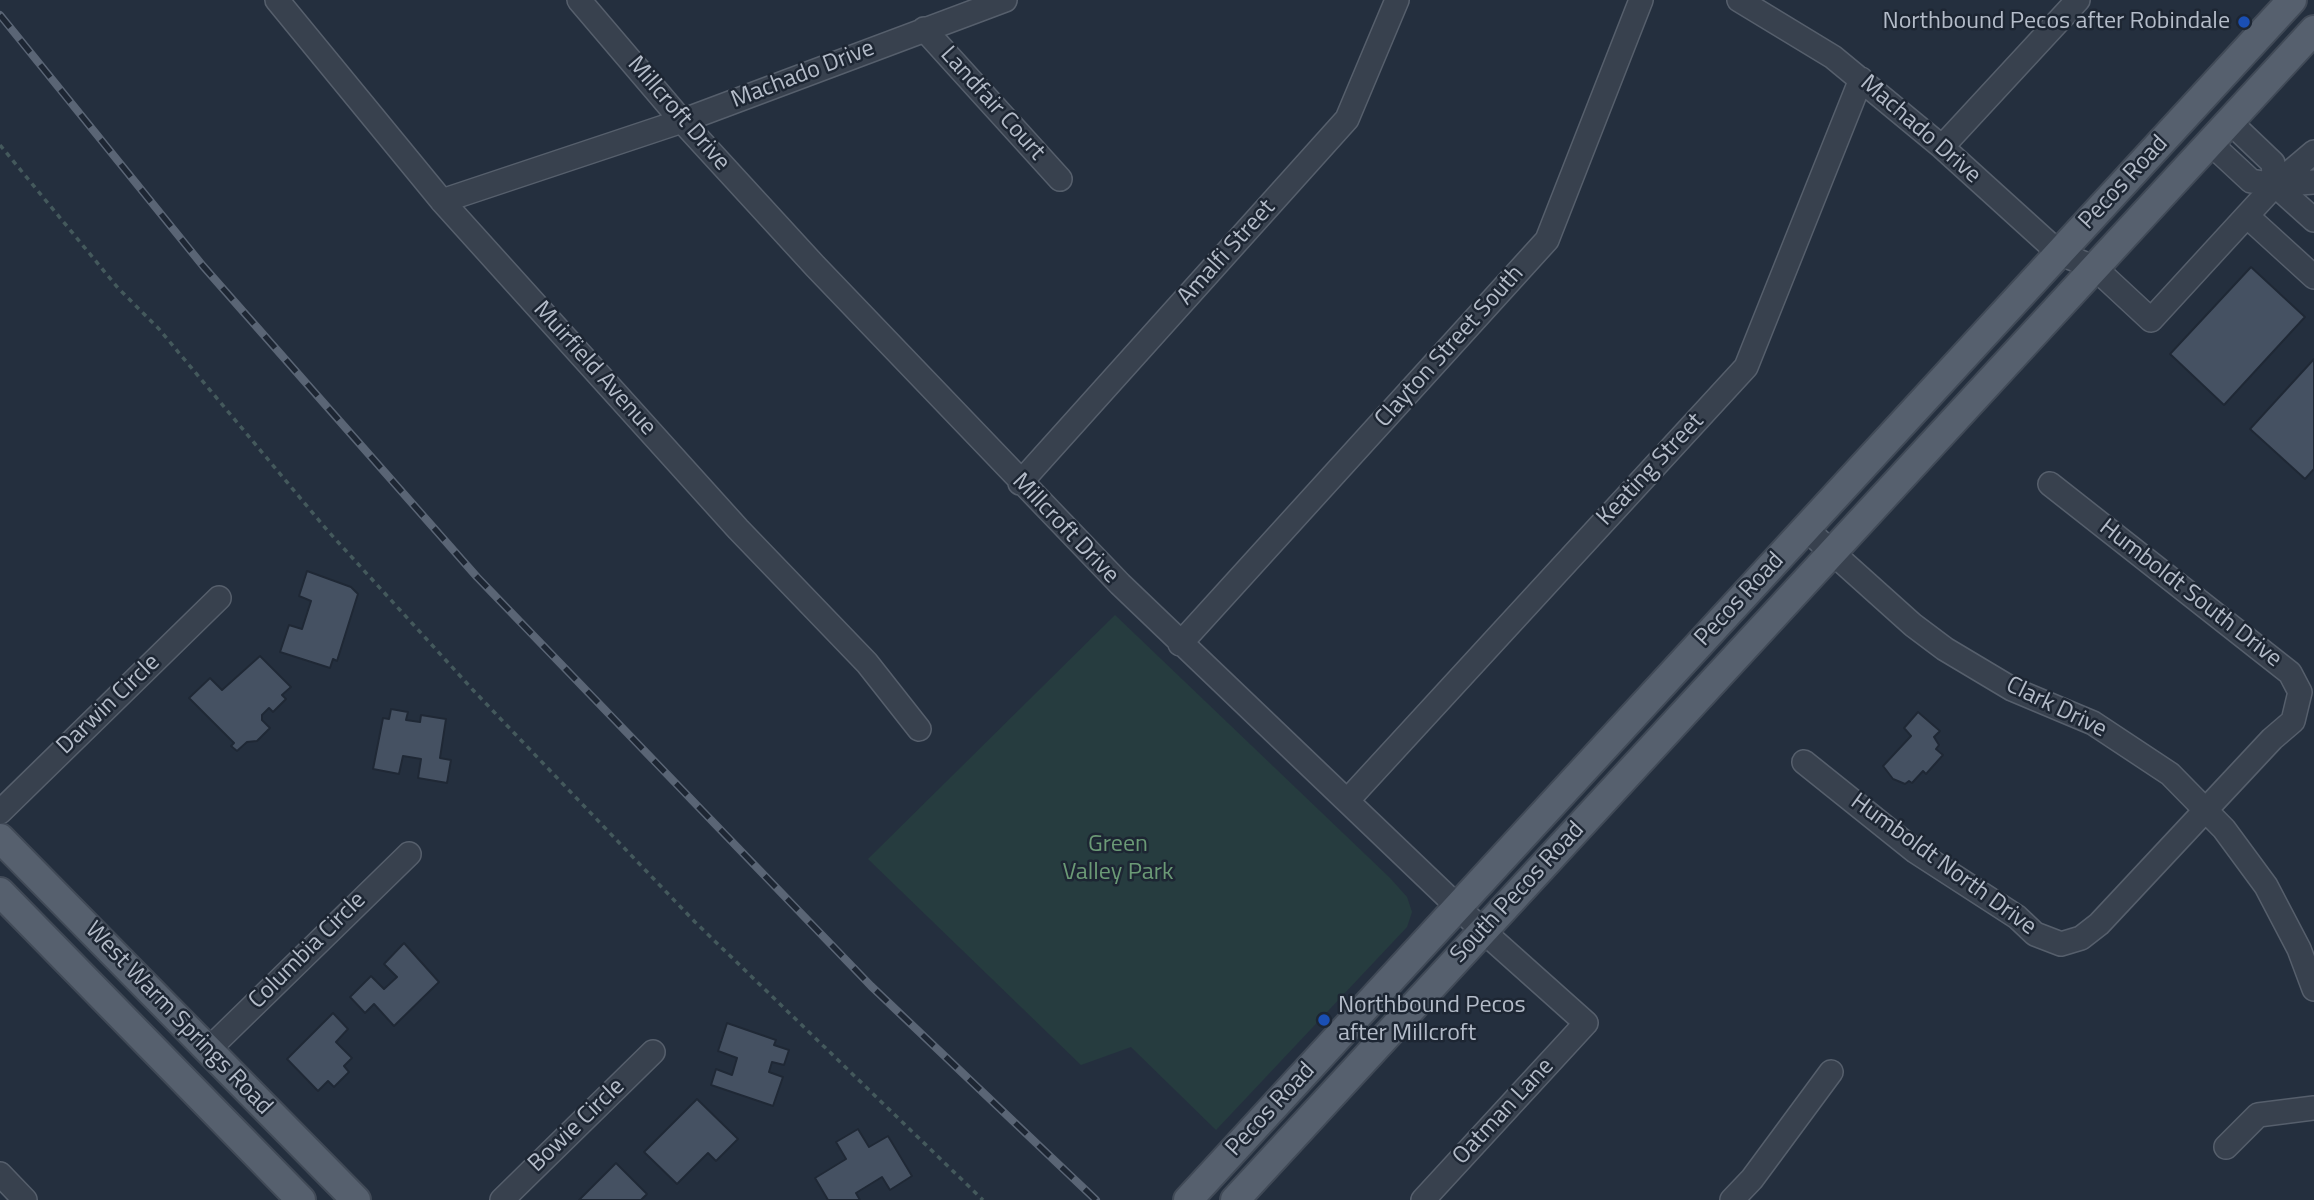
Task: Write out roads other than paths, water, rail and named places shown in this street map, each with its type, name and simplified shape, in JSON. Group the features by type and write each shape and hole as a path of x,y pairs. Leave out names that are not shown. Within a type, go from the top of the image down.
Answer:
{"main road":[{"name":"Pecos Road","path":"1188,1200 2292,0"},
{"name":"Pecos Road","path":"1601,802 2314,30"},
{"name":"South Pecos Road","path":"1235,1200 1601,802"},
{"name":"West Warm Springs Road","path":"0,838 356,1200"},
{"name":"West Warm Springs Road","path":"0,892 301,1200"}],"street":[{"name":"Muirfield Avenue","path":"277,0 442,201 738,529 867,663 919,729"},
{"name":"Millcroft Drive","path":"579,0 682,121 1020,483 1180,644 1483,931 1586,1023"},
{"name":"Machado Drive","path":"442,201 682,121 1005,0"},
{"name":"Amalfi Street","path":"1020,483 1347,119 1396,0"},
{"name":"Clayton Street South","path":"1180,644 1547,240 1641,0"},
{"name":"Machado Drive","path":"1739,0 1769,8 1861,79 1942,147 2059,253 2095,268"},
{"path":"1942,147 2078,0"},
{"name":"Landfair Court","path":"924,29 1060,179"},
{"name":"Keating Street","path":"1347,801 1746,367 1861,79"},
{"path":"2229,121 2273,163 2275,185 2314,220"},
{"path":"2209,142 2251,181 2275,185 2314,182"},
{"path":"2095,268 2151,320 2275,185 2314,152"},
{"path":"2247,216 2314,278"},
{"name":"Humboldt South Drive","path":"2050,484 2290,673 2300,692 2293,722 2272,738 2204,809"},
{"name":"Clark Drive","path":"1806,529 1945,649 2012,689 2093,723 2170,774 2224,829 2266,886 2299,948 2314,989"},
{"name":"Darwin Circle","path":"0,813 219,598"},
{"name":"Humboldt North Drive","path":"1804,762 1915,851 2017,917 2035,934 2060,944 2081,938 2099,924 2204,809"},
{"name":"Columbia Circle","path":"208,1050 409,854"},
{"name":"Oatman Lane","path":"1423,1200 1586,1023"},
{"name":"Bowie Circle","path":"502,1200 653,1052"},
{"path":"1732,1200 1752,1179 1831,1072"},
{"path":"2225,1147 2258,1115 2314,1108"}],"railway":[{"path":"0,15 203,266 477,577 871,986 1096,1200"}],"place":[{"name":"Northbound Pecos after Robindale","path":"2244,22"},
{"name":"Northbound Pecos after Millcroft","path":"1324,1020"}],"park label":[{"name":"Green Valley Park","path":"1118,859"}]}
